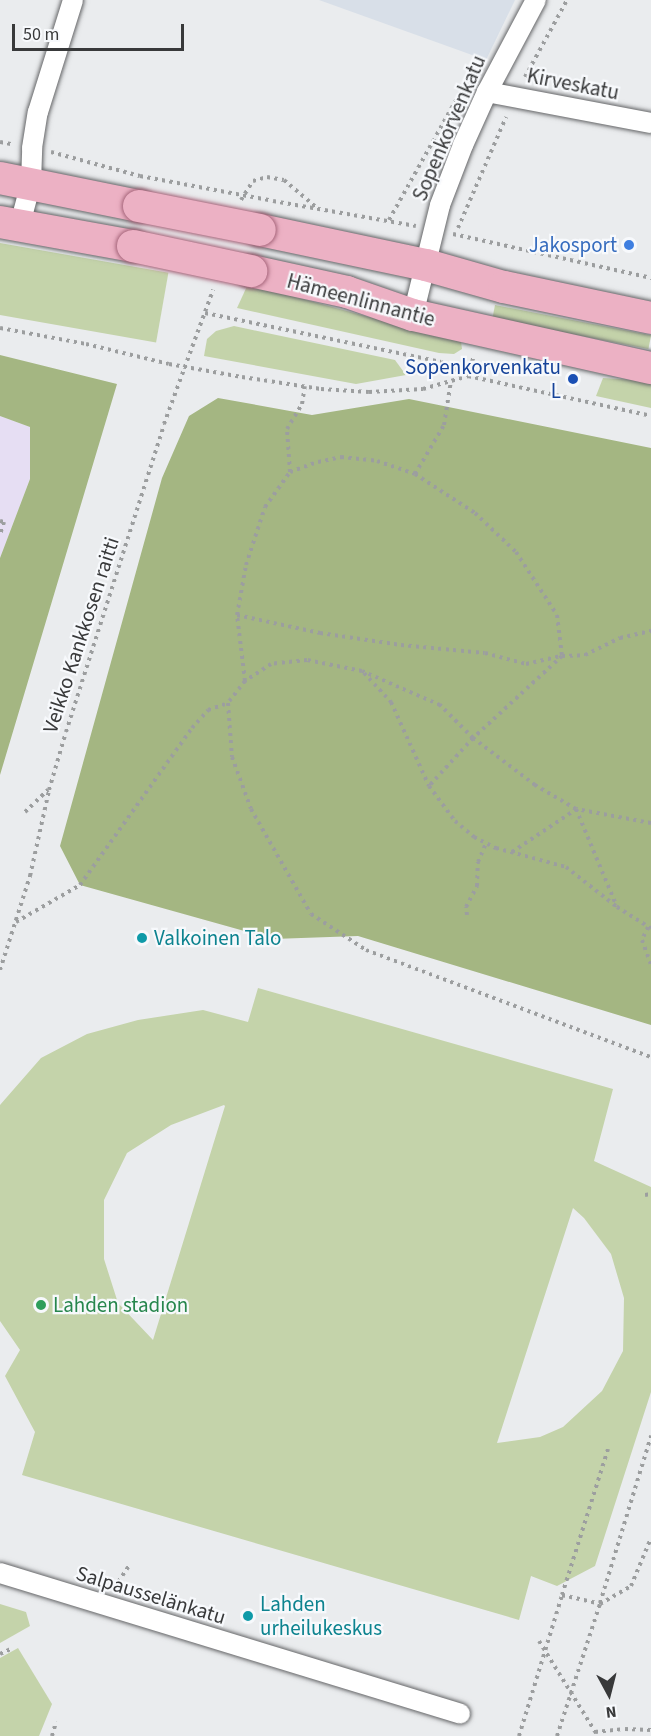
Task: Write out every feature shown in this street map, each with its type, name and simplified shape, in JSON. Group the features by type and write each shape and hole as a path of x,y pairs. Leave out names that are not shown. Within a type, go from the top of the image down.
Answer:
{"main road":[{"name":"Hämeenlinnantie","path":"0,178 31,183 140,191 260,230 426,265 491,283 651,318"},
{"name":"Hämeenlinnantie","path":"10,223 133,246 347,292 412,315 651,368"}],"street":[{"path":"10,223 31,183 32,148 38,112 74,0"},
{"name":"Sopenkorvenkatu","path":"412,315 444,195 487,92 536,0"},
{"name":"Kirveskatu","path":"487,92 651,123"},
{"name":"Salpausselänkatu","path":"0,1573 460,1714"}],"path":[{"path":"389,220 467,80"},
{"path":"0,142 32,148 140,191 273,201 389,220 651,278"},
{"path":"491,283 499,246"},
{"name":"Hämeenlinnantie","path":"205,313 441,362 468,376 651,417"},
{"name":"Veikko Kankkosen raitti","path":"0,970 30,876 49,790 164,424 205,313"},
{"path":"0,328 242,377 369,392 423,389 468,376 479,331"},
{"path":"415,474 444,425 451,381"},
{"path":"290,472 287,429 302,404 305,386"},
{"path":"245,681 237,615 246,565 265,507 290,472 318,462 342,457 377,461 415,474 475,513 516,552 558,615 562,656"},
{"path":"0,521 4,522 0,534"},
{"path":"237,615 320,633 401,645 485,653 526,664 562,656 585,655 620,638 651,631"},
{"path":"429,786 473,738 562,656"},
{"path":"15,922 80,885 192,728 208,710 228,703 245,681 271,664 307,660 362,671 440,705 473,738 535,785 576,809 651,823"},
{"path":"362,671 391,702 429,786 455,821 486,843 566,867 617,907 649,928 642,940 651,965"},
{"path":"228,703 232,757 251,808 311,914 366,950 651,1057"},
{"path":"25,812 49,790"},
{"path":"511,852 576,809"},
{"path":"576,809 617,907"},
{"path":"467,915 466,907 477,886 478,862 486,843"},
{"path":"557,1736 651,1436"},
{"path":"519,1736 608,1449"},
{"path":"562,1595 600,1604 631,1586 651,1538"},
{"path":"538,1641 596,1734 625,1729 651,1730"},
{"path":"0,1654 13,1648"},
{"path":"52,1736 56,1722"}],"shaded area":[{"path":"319,0 515,0 486,60"},
{"path":"0,416 30,427 30,479 0,558"}],"green space":[{"path":"0,243 168,273 156,343 0,315"},
{"path":"248,284 461,342 462,349 454,354 439,353 237,308"},
{"path":"495,305 651,335 648,349 492,319"},
{"path":"234,326 395,360 406,375 356,384 204,356 207,339 216,331"},
{"path":"0,355 117,384 0,775 0,558 30,479 30,427 0,416"},
{"path":"603,378 651,381 651,408 596,396"},
{"path":"218,398 312,415 409,399 651,448 651,1025 358,936 273,939 80,885 60,846 162,478 189,416"},
{"path":"258,988 613,1089 594,1161 651,1187 651,1392 595,1566 557,1586 531,1576 519,1620 22,1475 35,1432 5,1376 20,1350 0,1321 0,1105 41,1058 87,1034 138,1020 203,1010 248,1022","holes":["225,1106 153,1340 118,1303 104,1259 104,1200 127,1153 171,1125","573,1208 584,1218 611,1254 624,1298 623,1351 602,1391 563,1427 540,1437 497,1443"]},
{"path":"0,1604 26,1612 30,1626 0,1643"},
{"path":"18,1648 52,1704 39,1736 0,1736 0,1658"}],"place":[{"name":"Jakosport","path":"629,245"},
{"name":"Sopenkorvenkatu L","path":"573,379"},
{"name":"Valkoinen Talo","path":"142,938"},
{"name":"Lahden stadion","path":"41,1305"},
{"name":"Lahden urheilukeskus","path":"248,1616"}]}
